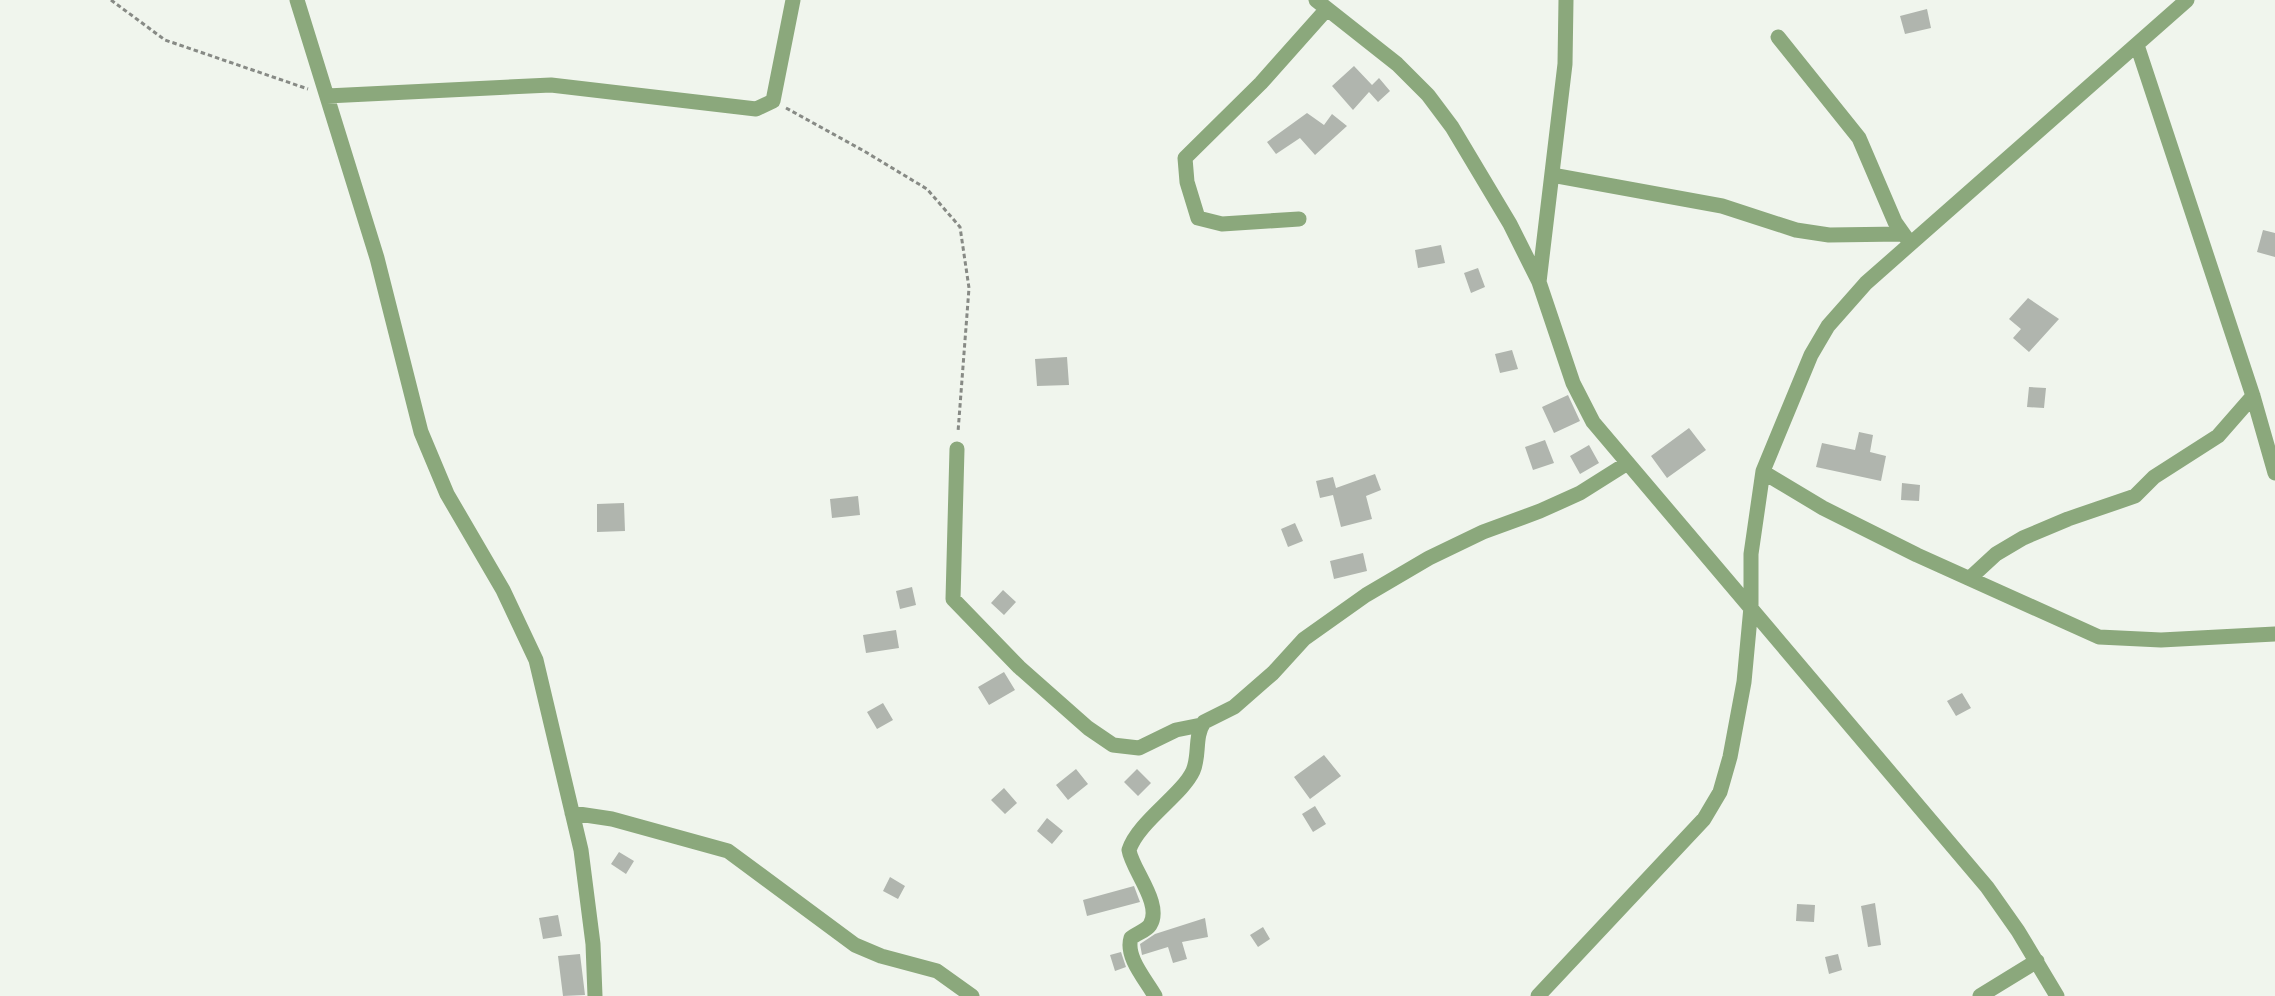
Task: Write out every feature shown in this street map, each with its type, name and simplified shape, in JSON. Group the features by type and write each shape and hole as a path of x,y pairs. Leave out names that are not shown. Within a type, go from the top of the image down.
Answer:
{"street":[{"path":"297,0 377,258 421,432 447,494 503,590 536,660 572,813 589,900 595,996"},
{"path":"327,96 551,85 756,109 774,102 793,0"},
{"path":"1539,282 1565,64 1566,0"},
{"path":"1538,996 1704,819 1720,792 1730,757 1744,682 1751,607 1750,554 1763,472 1770,447 1811,355 1828,326 1907,239 2187,0"},
{"path":"1299,219 1222,224 1198,218 1187,182 1185,158 1261,83 1321,5 1397,64 1428,95 1452,127 1504,215 1539,282 1573,382 1593,422 1626,464 1751,607 1987,887 2037,961 2057,996"},
{"path":"1778,37 1859,138 1907,239"},
{"path":"2137,45 2253,396 2275,473"},
{"path":"1552,175 1722,206 1796,230 1907,239"},
{"path":"1970,578 1996,555 2022,538 2068,519 2125,502 2135,496 2154,477 2218,436 2253,396"},
{"path":"957,449 953,599 1019,667 1088,728 1113,745 1139,748 1176,730 1201,725 1248,696 1304,639 1366,595 1429,558 1483,532 1540,512 1580,493 1626,464"},
{"path":"1763,472 1823,508 2099,637 2187,639 2275,633"},
{"path":"1155,996 1141,974 1131,948 1131,938 1149,927 1153,914 1146,888 1129,850 1154,815 1193,770 1201,725"},
{"path":"572,813 612,819 728,851 855,945 881,956 937,971 972,996"},
{"path":"1980,996 2037,961"}],"path":[{"path":"111,0 165,40 327,96"},
{"path":"774,102 864,150 927,189 960,227 969,288 957,449"}],"building":[{"path":"1927,9 1931,28 1905,34 1900,16"},
{"path":"1354,66 1372,85 1379,78 1390,91 1378,102 1369,92 1353,110 1332,86"},
{"path":"1307,113 1324,125 1332,114 1347,126 1315,155 1300,138 1276,154 1267,142"},
{"path":"2263,230 2275,233 2275,257 2257,252"},
{"path":"1441,245 1445,263 1418,268 1415,250"},
{"path":"1478,268 1485,287 1471,293 1464,273"},
{"path":"2028,298 2059,319 2029,352 2013,338 2021,329 2009,319"},
{"path":"1512,350 1518,369 1500,373 1495,354"},
{"path":"1067,357 1069,385 1037,386 1035,359"},
{"path":"2029,387 2046,388 2044,408 2027,407"},
{"path":"1568,395 1580,421 1554,433 1542,407"},
{"path":"1689,428 1706,450 1667,478 1651,456"},
{"path":"1859,432 1873,435 1870,452 1886,456 1881,481 1816,467 1822,443 1855,450"},
{"path":"1545,440 1554,463 1533,470 1525,447"},
{"path":"1589,445 1599,463 1580,474 1570,456"},
{"path":"1375,474 1381,490 1366,496 1372,519 1341,527 1333,495 1320,498 1316,481 1333,477 1336,488"},
{"path":"1902,483 1920,485 1919,501 1901,500"},
{"path":"858,496 860,515 832,518 830,499"},
{"path":"624,503 625,531 597,532 597,504"},
{"path":"1295,523 1303,541 1288,547 1281,529"},
{"path":"1363,553 1367,571 1334,579 1330,561"},
{"path":"912,587 916,605 900,609 896,591"},
{"path":"1003,590 1016,602 1004,615 991,603"},
{"path":"896,630 899,648 866,653 863,635"},
{"path":"1004,672 1015,690 989,705 978,687"},
{"path":"1962,693 1971,708 1956,716 1947,701"},
{"path":"883,703 893,720 877,729 867,712"},
{"path":"1324,755 1341,776 1310,799 1294,777"},
{"path":"1076,769 1088,784 1068,800 1056,785"},
{"path":"1137,769 1151,783 1138,796 1124,782"},
{"path":"1004,788 1017,803 1005,814 991,800"},
{"path":"1315,806 1326,824 1313,832 1302,814"},
{"path":"1047,818 1063,831 1052,844 1037,831"},
{"path":"619,852 634,861 626,874 611,864"},
{"path":"890,877 905,886 898,899 883,891"},
{"path":"1134,886 1140,902 1087,916 1083,900"},
{"path":"1875,903 1881,945 1868,947 1861,906"},
{"path":"1797,904 1815,905 1814,922 1796,921"},
{"path":"558,915 562,936 543,939 539,918"},
{"path":"1205,918 1208,937 1182,942 1187,959 1173,963 1168,947 1142,955 1140,944 1155,934"},
{"path":"1263,927 1270,939 1258,947 1250,935"},
{"path":"1121,952 1126,967 1115,971 1110,955"},
{"path":"580,954 585,995 563,996 558,956"},
{"path":"1838,954 1842,970 1829,974 1825,957"}]}
